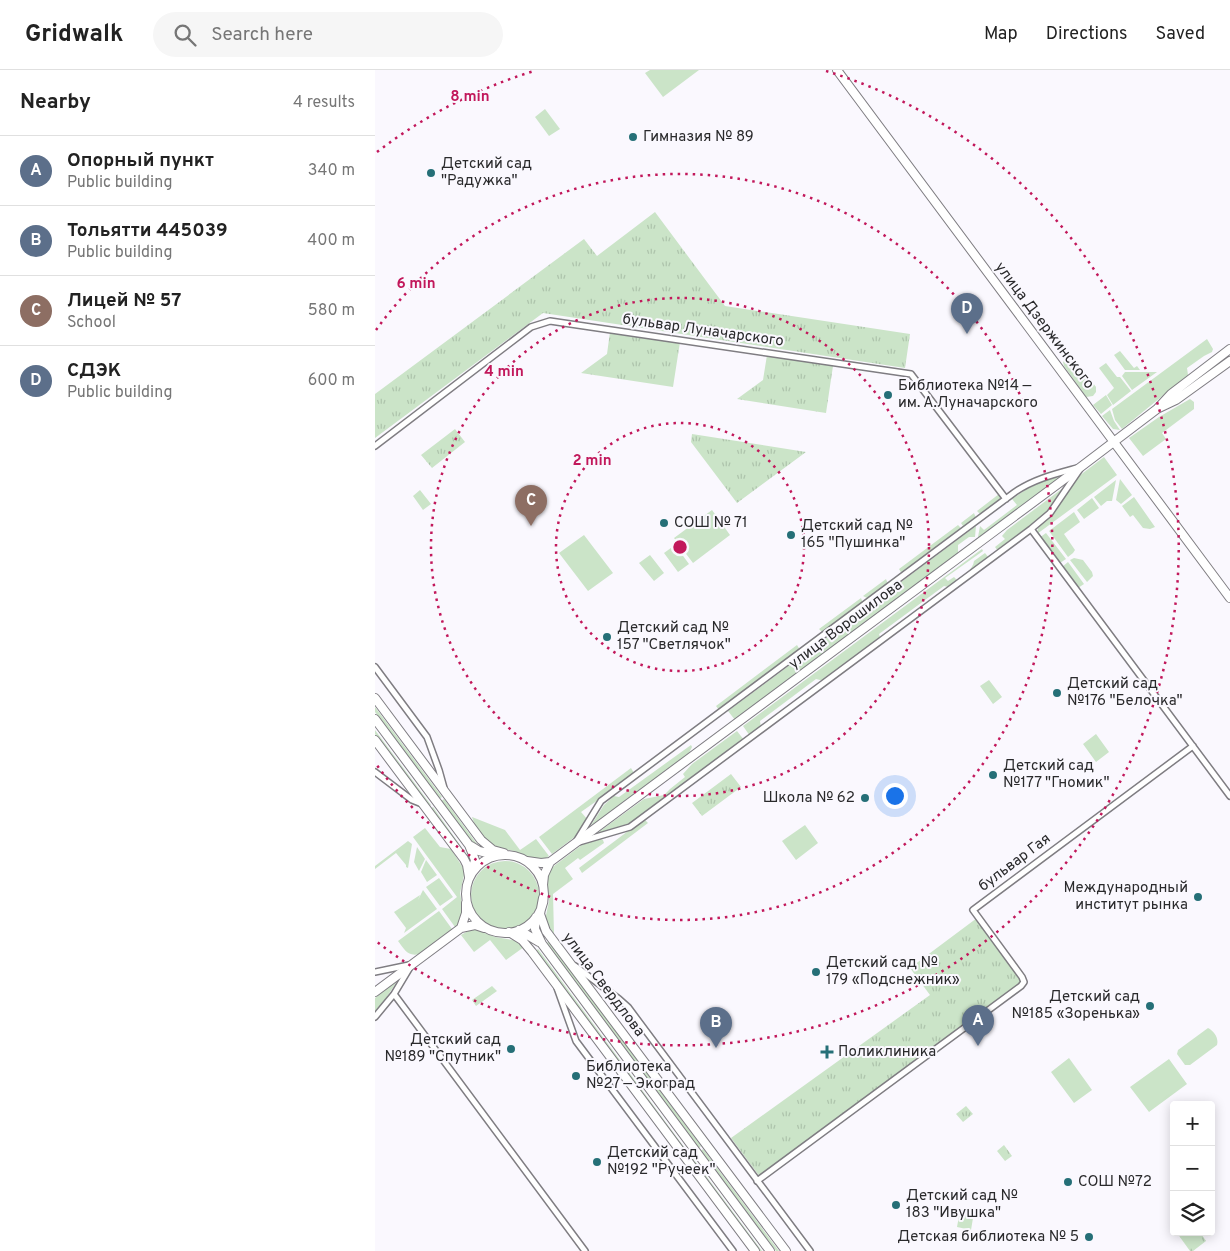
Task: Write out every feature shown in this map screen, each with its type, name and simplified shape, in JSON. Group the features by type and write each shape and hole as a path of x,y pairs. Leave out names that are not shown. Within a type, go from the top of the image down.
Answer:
{"main road":[{"name":"улица Дзержинского","path":"837,70 1230,598"},
{"name":"улица Ворошилова","path":"550,862 1114,442 1157,409 1171,394 1230,349"},
{"name":"улица Ворошилова","path":"1157,409 1176,400 1230,361"},
{"path":"375,698 481,840 493,850 508,855 541,863 550,862"},
{"path":"375,719 469,845 475,860 466,890 466,913 461,928"},
{"path":"375,740 464,859 470,875"},
{"path":"469,845 479,851 498,856"},
{"path":"470,875 487,859 508,855"},
{"path":"522,859 537,872 543,885"},
{"path":"375,992 461,928 475,925 497,932 509,932 519,930 531,923 540,910 543,898 544,875 550,862"},
{"name":"улица Свердлова","path":"543,898 540,914 546,931 786,1251"},
{"path":"466,900 475,918 489,929"},
{"name":"улица Свердлова","path":"536,917 535,930 542,944 770,1251"},
{"name":"улица Свердлова","path":"519,930 542,944"},
{"path":"509,932 522,940 554,981 755,1251"}],"street":[{"name":"бульвар Луначарского","path":"375,446 531,327 550,322 911,374 1006,499"},
{"path":"575,843 601,801 1006,499 1027,484 1082,466"},
{"path":"575,843 630,827 1031,529 1055,508 1082,466"},
{"path":"1031,529 1230,796"},
{"path":"375,667 427,737 439,770 444,791"},
{"name":"бульвар Гая","path":"757,1181 1021,986 1023,982 1022,977 973,910 1193,746"},
{"path":"375,772 412,800 423,805"},
{"path":"568,961 619,998 628,1007 810,1251"},
{"path":"376,970 411,965"},
{"path":"375,1018 394,994 411,965"},
{"path":"554,981 576,1041 733,1251"},
{"path":"394,994 585,1251"}],"green space":[{"path":"650,70 699,70 663,97 645,73"},
{"path":"545,109 560,129 549,136 535,117"},
{"path":"655,212 725,306 910,334 905,368 543,313 375,438 375,394 584,239 597,256"},
{"path":"610,332 680,342 673,387 581,373 607,354"},
{"path":"1207,339 1213,349 1212,352 1187,368 1188,375 1122,429 1115,420 1112,409"},
{"path":"1120,351 1134,368 1137,366 1140,370 1125,370 1114,355"},
{"path":"767,355 833,366 826,413 737,399 763,380"},
{"path":"1068,358 1076,361 1096,387 1096,392 1093,396 1086,397 1064,366 1063,362"},
{"path":"1106,363 1131,391 1113,405 1107,395 1114,388 1099,368"},
{"path":"1125,372 1157,372 1132,390 1122,376"},
{"path":"1106,395 1112,405 1101,414 1093,405"},
{"path":"1190,399 1194,402 1194,409 1162,433 1166,439 1143,456 1129,438 1159,417"},
{"path":"1110,410 1120,430 1113,429 1102,416"},
{"path":"455,429 465,442 432,468 421,455"},
{"path":"692,434 806,452 737,503 691,442"},
{"path":"1104,457 1117,475 1037,534 1038,528 1056,511 1079,476"},
{"path":"1060,477 978,537 980,526 984,530 1017,505 1012,499 1035,485"},
{"path":"1120,479 1132,495 1121,504 1116,500"},
{"path":"1116,480 1112,501 1107,501 1101,506 1094,497"},
{"path":"1067,485 1040,520 998,551 995,547 1005,539 1002,536 1007,530"},
{"path":"420,490 431,504 423,510 413,496"},
{"path":"999,494 1002,500 982,514 977,511"},
{"path":"1134,497 1155,527 1150,529 1143,528 1133,515 1130,517 1122,506"},
{"path":"1092,498 1099,508 1084,519 1077,510"},
{"path":"712,510 730,535 693,563 674,538"},
{"path":"1074,512 1080,522 1064,534 1075,550 1068,557 1049,531"},
{"path":"974,513 976,518 902,574 899,569 958,525 961,528 963,526 961,523"},
{"path":"976,526 975,537 969,537 958,545 958,553 735,720 728,711"},
{"path":"1046,533 1066,559 1060,563 1039,538"},
{"path":"584,535 613,573 588,591 559,553"},
{"path":"675,545 689,564 678,572 664,553"},
{"path":"982,549 983,551 945,578 948,581 954,577 957,580 970,570 974,561 985,553 989,558 951,586 944,586 879,634 879,639 824,681 816,679 760,721 761,728 750,736 743,726"},
{"path":"650,555 664,573 654,581 639,563"},
{"path":"1074,558 1083,560 1092,572 1093,576 1087,582 1070,560"},
{"path":"1068,562 1084,584 1078,588 1062,567"},
{"path":"886,579 888,584 869,599 863,596"},
{"path":"861,598 863,603 823,633 819,629"},
{"path":"797,645 800,650 719,710 716,706"},
{"path":"989,680 1002,697 993,704 980,686"},
{"path":"375,707 442,797 439,799 375,712"},
{"path":"375,730 431,805 429,807 375,734"},
{"path":"737,731 744,740 631,823 596,834 644,799 664,795 685,777 683,774 692,764"},
{"path":"1096,734 1109,752 1096,762 1083,744"},
{"path":"691,745 689,753 590,827 604,805 614,796 619,797"},
{"path":"631,768 634,773 632,776 581,812 588,820 576,836 552,854 539,837"},
{"path":"731,774 741,787 702,816 692,803"},
{"path":"444,799 477,846 474,845 441,801"},
{"path":"433,807 465,852 466,854 430,809"},
{"path":"472,817 505,830 520,850 536,839 549,856 543,860 536,860 514,851 494,847 477,832"},
{"path":"644,819 648,823 582,873 579,868"},
{"path":"805,825 818,843 796,860 782,841"},
{"path":"425,828 440,847 451,849 465,871 460,893 464,916 455,927 442,909 457,897 413,837"},
{"path":"600,839 604,843 565,868 573,879 553,894 554,934 545,920 549,901 547,876 550,869 583,844"},
{"path":"408,841 412,844 408,868 396,853 375,869 375,866"},
{"path":"417,847 425,859 419,871 414,862"},
{"path":"426,860 437,875 427,882 421,872"},
{"path":"498,861 512,861 524,866 534,876 539,888 539,902 534,914 524,924 512,929 498,929 486,924 476,914 471,902 471,888 476,876 486,866"},
{"path":"439,878 453,897 440,906 426,887"},
{"path":"423,890 437,909 404,933 406,928 394,912 420,895 418,900"},
{"path":"439,911 452,929 419,954 415,955 407,952 398,941"},
{"path":"977,918 1022,982 760,1177 731,1138 930,995 910,968"},
{"path":"475,929 495,937 518,941 524,947 506,960 490,940 474,952 461,935"},
{"path":"549,941 701,1146 699,1148 547,943"},
{"path":"538,949 690,1155 688,1156 536,951"},
{"path":"398,980 380,1007 375,1011 375,998"},
{"path":"492,986 497,991 476,1006 472,1000"},
{"path":"1208,1028 1216,1035 1217,1045 1190,1065 1185,1065 1177,1054 1178,1050"},
{"path":"1069,1058 1092,1090 1074,1103 1051,1072"},
{"path":"1169,1059 1187,1084 1149,1112 1130,1087"},
{"path":"966,1106 973,1114 963,1122 956,1114"},
{"path":"1004,1145 1012,1156 1005,1161 997,1151"},
{"path":"703,1149 779,1251 776,1251 701,1151"},
{"path":"692,1157 762,1251 759,1251 690,1159"},
{"path":"960,1210 974,1212 971,1230 957,1227"},
{"path":"1179,1236 1203,1236 1206,1241 1193,1251 1190,1251"}],"place":[{"name":"Гимназия № 89","path":"633,137"},
{"name":"Детский сад \"Радужка\"","path":"431,173"},
{"name":"СДЭК","path":"967,334"},
{"name":"Библиотека №14 — им. А.Луначарского","path":"888,395"},
{"name":"СОШ № 71","path":"664,523"},
{"name":"Лицей № 57","path":"531,526"},
{"name":"Детский сад № 165 \"Пушинка\"","path":"791,535"},
{"name":"Детский сад № 157 \"Светлячок\"","path":"607,637"},
{"name":"Детский сад №176 \"Белочка\"","path":"1057,693"},
{"name":"Детский сад №177 \"Гномик\"","path":"993,775"},
{"name":"Школа № 62","path":"865,798"},
{"name":"Международный институт рынка","path":"1198,897"},
{"name":"Детский сад № 179 «Подснежник»","path":"816,972"},
{"name":"Детский сад №185 «Зоренька»","path":"1150,1006"},
{"name":"Опорный пункт","path":"978,1046"},
{"name":"Тольятти 445039","path":"716,1048"},
{"name":"Детский сад №189 \"Спутник\"","path":"511,1049"},
{"name":"Поликлиника","path":"827,1052"},
{"name":"Библиотека №27 — Экоград","path":"576,1076"},
{"name":"Детский сад №192 \"Ручеек\"","path":"597,1162"},
{"name":"СОШ №72","path":"1068,1182"},
{"name":"Детский сад № 183 \"Ивушка\"","path":"896,1205"},
{"name":"Детская библиотека № 5","path":"1089,1237"}]}
